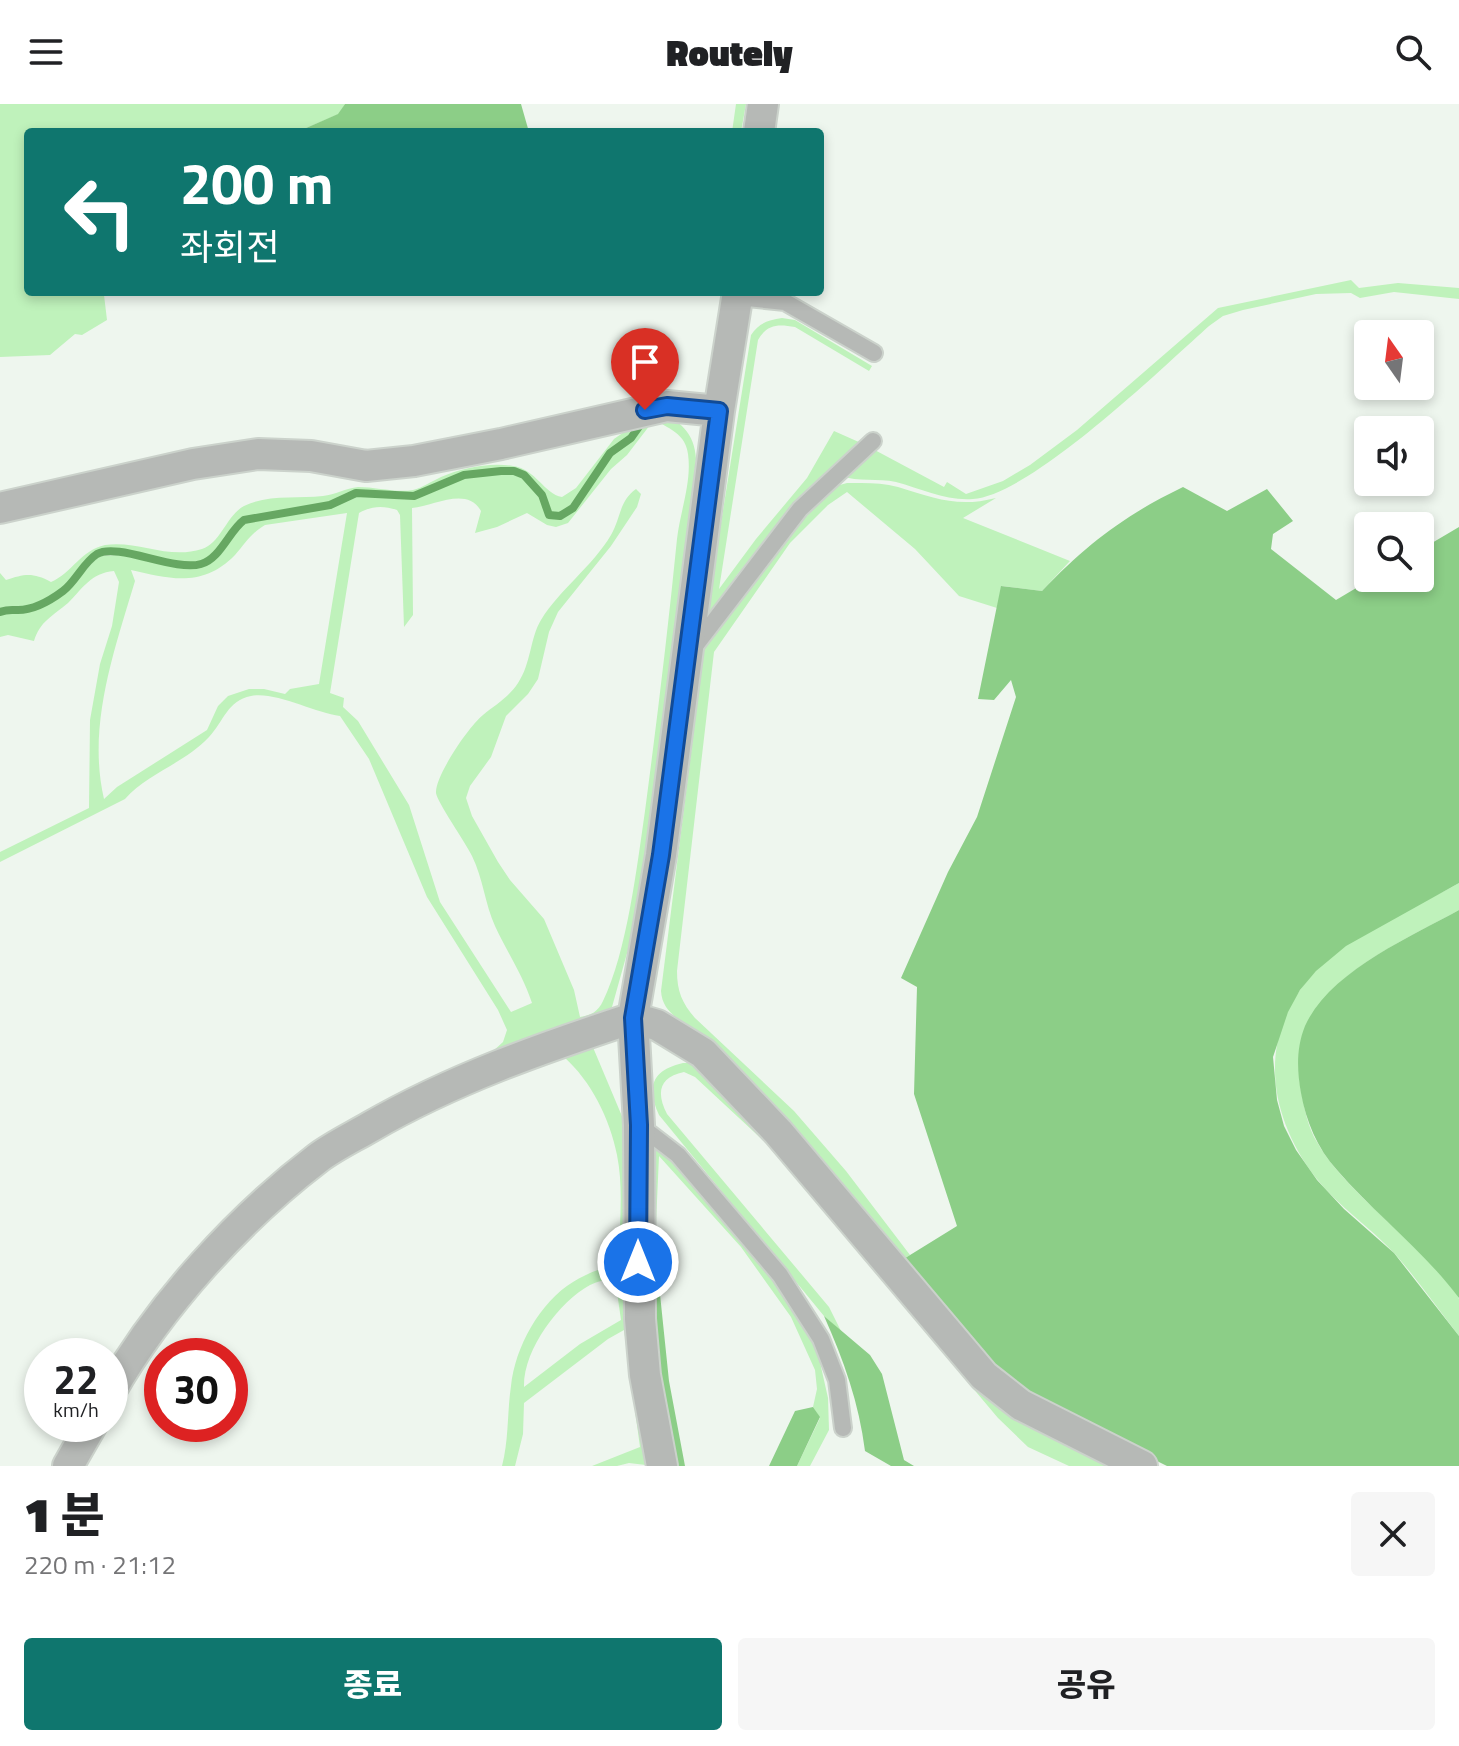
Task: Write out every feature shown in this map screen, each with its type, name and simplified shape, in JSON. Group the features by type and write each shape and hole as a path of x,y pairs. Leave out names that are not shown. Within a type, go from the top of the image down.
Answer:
{"street":[{"path":"760,128 763,104"},
{"path":"662,1466 645,1375 640,1319 639,1125 633,1018 661,855 737,296"},
{"path":"0,508 193,464 258,454 311,456 366,466 414,461 501,444 667,406 719,411"},
{"path":"128,1363 179,1291 263,1205 320,1157 403,1108 480,1071 633,1018 657,1025 703,1053 778,1132 984,1376 1021,1405 1142,1466"},
{"path":"68,1466 82,1442"}],"lane":[{"path":"749,296 785,302 874,353"},
{"path":"688,655 800,509 873,441"},
{"path":"639,1125 678,1155 780,1275 821,1339 837,1380 843,1428"}],"green space":[{"path":"0,104 345,104 339,114 306,128 24,128 24,296 104,296 107,320 82,335 75,334 50,355 0,357"},
{"path":"345,104 521,104 528,128 306,128 338,114"},
{"path":"736,104 746,104 742,128 733,128"},
{"path":"1351,280 1359,288 1398,283 1459,288 1459,299 1394,292 1360,298 1351,293 1316,294 1223,316 1061,454 998,492 973,499 953,498 896,482 841,476 871,448 944,487 947,482 966,494 1003,481 1077,430 1218,308"},
{"path":"782,318 795,320 872,366 869,371 795,327 774,326 761,335 719,589 807,478 834,431 861,443 794,504 737,575 705,623 751,335 764,323"},
{"path":"651,416 661,416 683,427 692,441 696,459 661,764 638,914 612,1007 605,1020 592,1028 479,1067 402,1104 321,1152 267,1195 196,1267 155,1315 128,1356 128,1348 158,1303 190,1265 285,1167 324,1138 492,1052 503,1042 507,1030 498,1010 427,897 369,759 340,716 261,695 236,702 199,746 144,782 125,799 0,862 0,852 89,808 90,720 119,582 114,571 93,578 43,624 34,641 8,635 0,637 0,614 33,610 53,601 99,556 121,555 185,568 202,566 214,559 245,522 330,507 356,495 414,498 464,477 513,473 523,477 540,496 547,517 561,519 574,509 612,454 632,440","holes":["662,424 685,444 689,465 638,857 619,958 601,1005 594,1012 580,1017 574,990 544,919 498,862 472,816 466,798 470,786 491,757 506,716 538,679 549,632 558,612 611,546 637,507 641,494 636,489 626,499 603,547 541,620 518,683 470,729 437,785 438,798 472,856 495,926 532,1003 511,1012 440,902 409,805 358,721 343,707 344,698 330,693 359,513 382,507 397,510 400,515 404,627 413,615 412,508 450,499 467,500 481,511 475,533 527,513 556,527 568,523 650,425","347,513 319,684 290,689 285,694 249,689 228,696 218,706 207,730 117,787 104,799 100,772 101,716 111,661 135,581 131,570 173,578 198,577 223,565 265,525"]},
{"path":"641,420 629,437 609,452 571,506 560,514 550,513 544,493 525,474 514,469 463,473 413,494 356,491 329,503 243,518 215,553 200,562 172,562 124,553 97,552 68,584 51,597 32,606 0,610 0,573 6,580 28,575 51,582 89,552 105,545 177,552 202,549 214,541 238,510 253,502 323,496 358,487 413,490 458,471 495,465 521,468 562,497 576,488 614,439"},
{"path":"847,483 885,484 958,502 996,498 963,518 1070,561 1042,591 1002,586 997,608 959,596 915,549 847,492 828,505 790,543 714,652 677,971 679,991 695,1018 794,1111 846,1171 910,1255 902,1260 669,1011 661,991 701,650 788,535 836,486"},
{"path":"1183,487 1227,511 1267,489 1293,521 1273,534 1271,549 1336,600 1354,589 1354,592 1434,592 1434,542 1459,527 1459,883 1346,946 1316,971 1300,990 1288,1012 1273,1057 1277,1100 1284,1126 1296,1150 1317,1180 1344,1209 1394,1253 1459,1336 1459,1466 1167,1466 1018,1392 902,1260 957,1226 914,1094 917,987 901,978 948,872 977,817 1016,697 1011,680 994,700 978,699 1001,586 1042,591 1075,559 1143,508"},
{"path":"1459,883 1459,910 1372,958 1324,1000 1308,1025 1299,1055 1301,1090 1317,1142 1350,1185 1421,1252 1453,1288 1459,1299 1459,1336 1395,1254 1316,1178 1298,1151 1285,1123 1277,1095 1275,1066 1279,1038 1288,1010 1304,984 1327,960 1373,929"},
{"path":"1459,910 1459,1298 1324,1153 1306,1114 1298,1060 1305,1026 1332,989 1395,944"},
{"path":"592,1045 624,1121 654,1466 629,1463 592,1466 640,1447 624,1330 524,1403 523,1434 515,1466 502,1466 513,1371 531,1327 550,1301 573,1282 619,1262 620,1181 614,1141 591,1089 564,1057","holes":["615,1278 621,1320 580,1344 524,1387 525,1373 536,1343 555,1315 578,1293 593,1284"]},
{"path":"693,1063 1126,1466 1069,1466 1028,1447 998,1418 768,1145 695,1077 684,1072 669,1078 661,1093 667,1114 829,1307 841,1331 824,1316 659,1115 653,1096 654,1081 664,1070"},
{"path":"655,1146 686,1174 735,1230 794,1305 817,1349 828,1398 829,1430 810,1466 797,1466 820,1418 813,1407 817,1389 815,1370 791,1317 741,1247 659,1156 655,1246 647,1245 651,1155"},
{"path":"647,1245 655,1246 669,1381 685,1466 675,1466 661,1397"},
{"path":"824,1316 870,1355 882,1374 904,1460 914,1466 891,1466 865,1451 850,1382"},
{"path":"813,1407 820,1417 797,1466 769,1466 795,1411"}],"waterway":[{"path":"0,612 24,610 48,601 68,587 97,554 118,552 176,564 201,564 214,557 244,520 330,505 356,493 414,496 464,475 514,471 524,475 542,495 549,515 560,516 573,508 610,453 631,438 643,421"}],"route":[{"path":"638,1262 639,1125 633,1018 661,855 719,411 667,406 645,410"}]}
